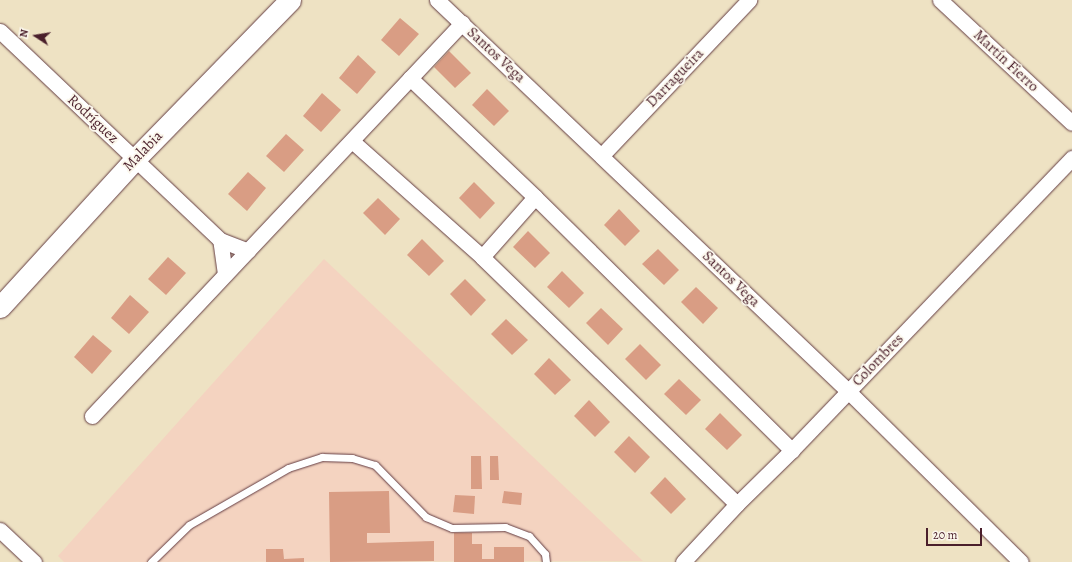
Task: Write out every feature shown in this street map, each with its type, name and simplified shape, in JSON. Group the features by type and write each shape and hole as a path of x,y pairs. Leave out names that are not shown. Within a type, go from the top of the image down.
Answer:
{"main road":[{"name":"Malabia","path":"0,307 135,159 290,0"}],"street":[{"name":"Santos Vega","path":"437,0 602,155 848,391 1021,562"},
{"name":"Darragueira","path":"602,155 749,0"},
{"name":"Martín Fierro","path":"940,0 1072,123"},
{"path":"92,416 462,23"},
{"name":"Rodríguez","path":"0,31 220,240"},
{"path":"410,78 535,197 792,450"},
{"path":"352,141 482,257 737,504"},
{"name":"Colombres","path":"683,562 737,504 792,450 1072,158"},
{"path":"482,257 535,197"},
{"path":"225,274 220,240 248,251"},
{"path":"0,530 34,562"}],"lane":[{"path":"151,562 189,525 288,468 322,457 352,458 375,465 426,518 452,528 505,527 529,536 545,554 546,562"}],"shaded area":[{"path":"324,259 643,561 64,562 58,556"}],"building":[{"path":"400,18 419,34 399,56 381,40"},
{"path":"449,51 471,73 455,88 434,67"},
{"path":"358,55 376,72 357,94 339,78"},
{"path":"487,89 509,111 494,126 472,105"},
{"path":"322,93 341,110 321,132 303,116"},
{"path":"286,134 304,150 284,172 266,156"},
{"path":"248,172 266,188 247,211 228,194"},
{"path":"474,182 495,203 480,219 459,198"},
{"path":"378,198 400,219 385,235 363,213"},
{"path":"619,209 640,231 625,246 604,225"},
{"path":"528,231 550,253 535,268 513,247"},
{"path":"422,239 444,261 429,276 407,255"},
{"path":"658,249 679,270 664,285 642,264"},
{"path":"168,257 186,273 166,295 148,279"},
{"path":"562,271 584,293 569,308 547,287"},
{"path":"465,279 486,300 471,316 450,294"},
{"path":"696,287 718,308 703,324 681,302"},
{"path":"130,295 149,312 129,334 111,318"},
{"path":"601,308 623,329 608,345 586,323"},
{"path":"506,319 528,340 512,355 491,334"},
{"path":"93,335 112,351 92,374 74,357"},
{"path":"640,344 661,365 646,380 625,359"},
{"path":"549,358 571,380 555,395 534,374"},
{"path":"679,379 701,400 686,415 664,394"},
{"path":"589,400 610,422 595,437 574,416"},
{"path":"720,413 742,435 727,450 705,429"},
{"path":"629,436 650,457 635,473 614,452"},
{"path":"471,456 481,456 482,489 471,489"},
{"path":"490,456 498,456 499,480 490,480"},
{"path":"665,477 686,499 671,514 650,493"},
{"path":"389,491 390,533 367,533 367,543 434,541 434,561 330,562 329,492"},
{"path":"504,491 522,493 521,505 502,503"},
{"path":"455,495 475,496 474,514 453,512"},
{"path":"454,533 472,533 472,544 482,544 482,559 494,559 494,547 524,547 524,562 454,562"},
{"path":"266,549 283,549 284,559 304,558 304,562 266,562"}]}
